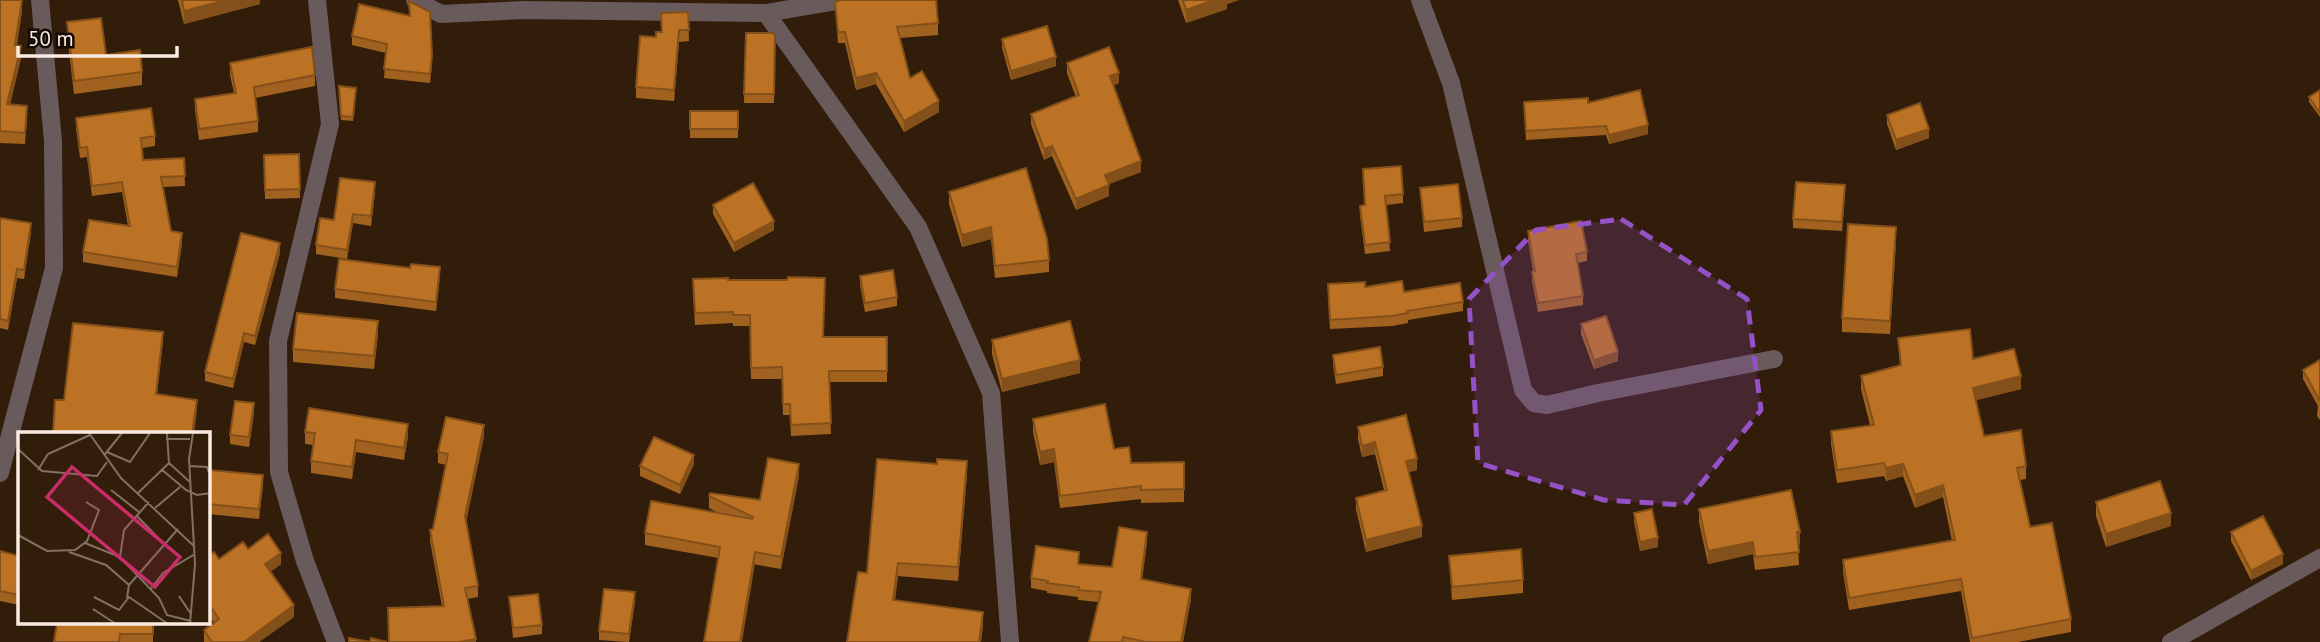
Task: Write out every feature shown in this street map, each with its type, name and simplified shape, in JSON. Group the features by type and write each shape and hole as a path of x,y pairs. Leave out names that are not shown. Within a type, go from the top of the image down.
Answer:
{"street":[{"path":"0,473 54,268 53,141 40,0"},
{"path":"317,0 330,124 278,341 279,472 305,561 340,641"},
{"path":"415,0 441,13 524,10 765,13 843,0"},
{"path":"1420,0 1451,83 1523,390 1534,403 1547,405 1774,359"},
{"path":"765,13 918,227 991,393 1010,642"},
{"path":"2171,642 2320,558"}],"highlighted area":[{"path":"1621,219 1747,299 1761,410 1684,505 1604,500 1478,463 1469,299 1536,230"}],"building":[{"path":"0,0 22,0 15,45 21,46 7,104 27,106 25,133 0,131"},
{"path":"182,0 226,0 184,11"},
{"path":"936,0 938,23 897,27 910,78 922,71 939,101 904,121 876,73 856,78 845,32 838,32 835,2"},
{"path":"1183,0 1214,0 1186,10"},
{"path":"409,1 430,12 430,74 384,69 387,44 352,36 359,4 410,16"},
{"path":"688,12 689,30 679,30 674,90 636,87 640,36 656,37 656,32 662,32 661,13"},
{"path":"101,18 106,55 140,50 142,72 74,81 67,22"},
{"path":"1047,26 1056,57 1011,71 1002,39"},
{"path":"746,33 773,33 775,36 774,94 744,94"},
{"path":"312,47 315,75 254,87 258,121 199,129 195,99 236,93 230,63"},
{"path":"1109,47 1119,73 1110,76 1141,161 1105,175 1109,185 1076,199 1052,146 1044,149 1031,114 1079,95 1067,63"},
{"path":"339,86 356,88 353,117 341,116"},
{"path":"1640,90 1648,125 1609,135 1606,126 1526,131 1524,102 1588,98 1588,103"},
{"path":"2320,90 2320,113 2309,97"},
{"path":"1920,103 1929,129 1896,140 1887,115"},
{"path":"151,108 155,136 141,138 143,160 184,158 185,176 161,177 171,231 182,233 177,267 83,252 89,220 130,226 122,182 92,186 87,147 80,148 76,118"},
{"path":"690,111 738,111 738,129 690,129"},
{"path":"299,154 300,189 265,190 264,155"},
{"path":"1401,166 1403,194 1385,196 1390,242 1365,245 1360,206 1365,205 1363,169"},
{"path":"1026,168 1047,239 1049,260 995,266 991,227 962,235 949,192"},
{"path":"340,178 375,182 371,216 353,214 347,250 316,245 320,218 334,220"},
{"path":"1796,182 1845,185 1842,222 1793,219"},
{"path":"753,183 774,221 734,243 713,205"},
{"path":"1458,184 1462,218 1424,222 1420,188"},
{"path":"0,218 31,223 24,270 17,269 8,321 0,319"},
{"path":"1581,221 1587,252 1576,254 1583,296 1538,303 1528,231"},
{"path":"1848,224 1896,227 1890,321 1842,318"},
{"path":"241,233 280,243 255,336 244,333 233,379 205,372"},
{"path":"339,259 410,268 411,264 440,267 436,302 335,289"},
{"path":"893,270 897,297 865,303 860,276"},
{"path":"788,277 825,278 823,337 887,337 887,371 829,371 831,423 791,425 790,404 783,404 782,367 751,368 750,315 733,315 733,312 695,313 693,279 787,280"},
{"path":"1402,281 1404,292 1460,283 1463,302 1392,316 1330,320 1328,284 1365,282 1365,287"},
{"path":"297,313 378,321 374,356 293,349"},
{"path":"1606,316 1618,352 1594,360 1581,324"},
{"path":"1070,321 1080,360 1002,379 992,340"},
{"path":"73,323 163,332 156,394 197,400 192,432 53,432 55,400 64,400"},
{"path":"1970,329 1973,359 2014,349 2021,376 1973,388 1984,436 2021,430 2026,466 2017,468 2030,527 2052,523 2071,619 1972,638 1961,579 1849,598 1843,560 1955,540 1943,485 1915,495 1903,464 1886,468 1884,463 1837,470 1831,431 1874,425 1861,376 1901,365 1898,338"},
{"path":"1380,347 1383,367 1336,375 1333,355"},
{"path":"2320,360 2320,401 2303,370"},
{"path":"235,401 254,403 249,437 230,435"},
{"path":"1105,404 1114,449 1129,447 1131,463 1184,462 1184,489 1141,490 1141,486 1060,496 1054,449 1040,452 1033,419"},
{"path":"309,408 408,424 404,448 356,440 352,467 311,461 315,433 305,432"},
{"path":"1406,415 1417,459 1406,461 1422,526 1366,540 1356,498 1387,490 1375,442 1362,446 1358,427"},
{"path":"446,417 484,425 465,516 478,586 465,588 476,639 459,642 389,642 388,608 444,606 430,530 433,529 448,454 438,452"},
{"path":"654,437 694,455 680,485 640,466"},
{"path":"768,458 799,464 781,557 755,552 740,642 704,642 720,547 645,533 651,501 752,519 753,517 709,496 710,493 760,500"},
{"path":"877,459 937,464 937,459 967,461 958,567 898,563 893,600 983,612 979,642 847,642 858,572 867,573"},
{"path":"210,470 263,475 259,509 210,504"},
{"path":"2160,481 2171,513 2106,534 2096,502"},
{"path":"1791,490 1800,532 1797,532 1799,552 1755,557 1753,542 1708,551 1699,509"},
{"path":"1652,509 1658,538 1640,542 1634,513"},
{"path":"2263,516 2283,554 2251,571 2231,532"},
{"path":"1119,527 1147,532 1141,579 1191,589 1181,642 1146,642 1123,637 1122,642 1089,642 1101,592 1078,590 1079,587 1031,578 1036,546 1079,552 1078,564 1112,567"},
{"path":"268,534 281,553 265,564 294,605 244,642 212,642 204,630 219,619 210,606 210,555 214,552 219,559 243,542 248,549"},
{"path":"1521,549 1523,580 1452,587 1449,556"},
{"path":"0,551 18,556 18,595 0,591"},
{"path":"604,589 635,592 629,634 599,631"},
{"path":"538,594 542,625 513,628 509,597"},
{"path":"57,624 153,624 153,634 120,634 119,642 54,642"},
{"path":"349,638 370,642 349,642"},
{"path":"371,638 387,642 370,642"}]}
